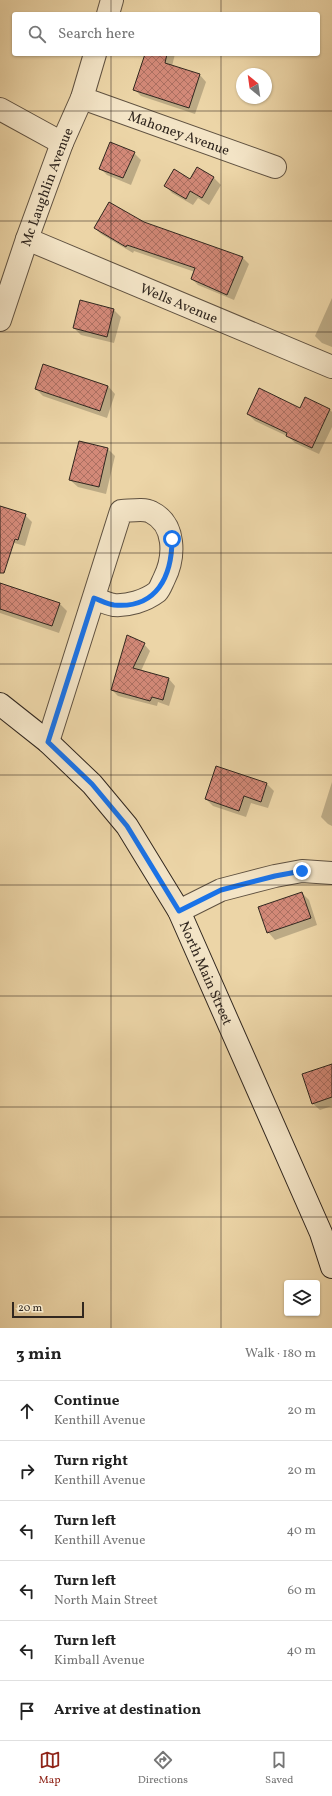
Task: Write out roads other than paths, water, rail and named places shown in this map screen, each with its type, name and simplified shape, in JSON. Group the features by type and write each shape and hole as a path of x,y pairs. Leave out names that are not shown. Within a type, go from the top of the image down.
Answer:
{"street":[{"path":"109,12 112,0"},
{"name":"Mc Laughlin Avenue","path":"0,320 27,239 62,143 82,98 94,56"},
{"name":"Mahoney Avenue","path":"82,98 276,167"},
{"path":"0,109 62,143"},
{"name":"Wells Avenue","path":"27,239 332,367"},
{"path":"48,742 121,511 150,511 164,520 172,539 172,555 167,573 158,591 141,601 126,605 112,605 94,598"},
{"name":"North Main Street","path":"0,704 48,742 92,784 127,826 179,911 310,1207 321,1233 332,1267"},
{"path":"179,911 221,890 275,876 302,871 332,872"}]}
